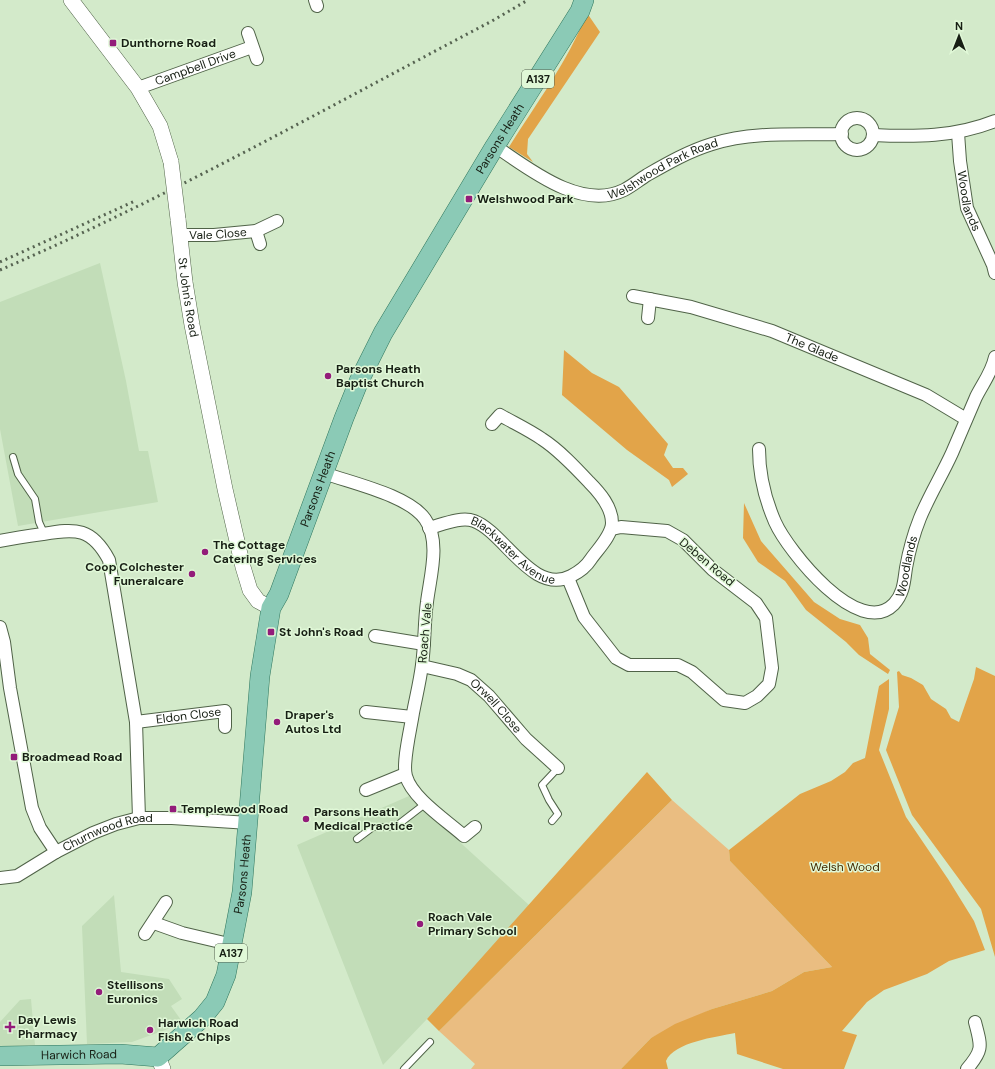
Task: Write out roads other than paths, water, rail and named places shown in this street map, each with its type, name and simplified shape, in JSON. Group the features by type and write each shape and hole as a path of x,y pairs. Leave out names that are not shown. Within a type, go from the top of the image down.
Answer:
{"main road":[{"name":"Parsons Heath","path":"161,1063 215,1002 226,975 242,892 249,823 255,717 271,608 279,594 359,381 383,333 495,146 582,5"},
{"name":"Harwich Road","path":"0,1056 120,1054 161,1063"}],"street":[{"name":"St John's Road","path":"71,0 138,88 160,126 171,162 185,282 192,325 225,489 243,567 250,590 258,601 271,608"},
{"name":"Campbell Drive","path":"248,33 257,59"},
{"name":"Campbell Drive","path":"138,88 252,47"},
{"path":"847,120 864,120 871,128 873,135 869,145 860,150 848,148 843,142 843,126 847,120"},
{"path":"873,135 937,136 958,133 995,122"},
{"name":"Woodlands","path":"958,133 960,161 968,208 994,267"},
{"name":"Welshwood Park Road","path":"495,146 554,183 578,193 590,196 605,196 624,190 672,161 714,143 749,137 842,134"},
{"name":"Vale Close","path":"180,235 214,236 256,231 277,221"},
{"name":"Vale Close","path":"256,231 260,244"},
{"name":"The Glade","path":"633,296 691,307 772,331 926,395 966,419"},
{"path":"648,318 650,299"},
{"name":"Woodlands","path":"760,449 759,469 763,486 776,523 791,547 815,577 840,599 868,613 880,611 893,604 903,590 906,567 919,519 966,419 992,369 995,357"},
{"path":"492,424 500,415 543,440 598,490 608,506 612,519 612,529"},
{"name":"Roach Vale","path":"324,473 384,493 407,504 425,519 433,536 433,557 422,666 412,717 405,774"},
{"name":"Blackwater Avenue","path":"429,528 459,520 473,520 485,528 537,575 549,579 562,580 568,578 586,566 612,529"},
{"name":"Deben Road","path":"568,578 584,617 616,658 629,665 678,665 692,672 727,701 745,703 757,696 769,684 772,668 766,618 756,603 713,570 683,540 667,531 622,527 612,529"},
{"path":"0,541 64,530 78,531 90,536 102,547 109,560 136,722 139,818"},
{"path":"0,627 4,642 10,688 32,808 40,828 56,852"},
{"path":"375,636 424,644"},
{"name":"Orwell Close","path":"422,666 457,674 471,680 489,696 526,739 558,768"},
{"name":"Eldon Close","path":"136,722 225,711 225,727"},
{"path":"366,712 412,717"},
{"path":"366,790 405,774 415,793 468,840 475,827"},
{"name":"Churnwood Road","path":"0,878 17,876 56,852 93,833 116,824 139,818 172,818 249,823"},
{"path":"145,934 154,923 166,902"},
{"path":"154,923 182,933 233,945"},
{"path":"967,1069 980,1053 980,1044 975,1022"}],"lane":[{"path":"13,457 18,474 35,499 39,522 44,533"},
{"path":"552,821 558,814 542,785 558,768"},
{"path":"358,839 372,827 394,827 421,807 424,801"},
{"path":"404,1069 430,1042"}],"railway":[{"path":"0,270 63,242 187,182 492,21 528,0"},
{"path":"0,262 135,201"}],"place":[{"name":"Dunthorne Road","path":"113,43"},
{"name":"Welshwood Park","path":"469,199"},
{"name":"Parsons Heath Baptist Church","path":"328,376"},
{"name":"The Cottage Catering Services","path":"205,552"},
{"name":"Coop Colchester Funeralcare","path":"192,574"},
{"name":"St John's Road","path":"271,632"},
{"name":"Draper's Autos Ltd","path":"277,722"},
{"name":"Broadmead Road","path":"14,757"},
{"name":"Templewood Road","path":"173,809"},
{"name":"Parsons Heath Medical Practice","path":"306,819"},
{"name":"Roach Vale Primary School","path":"420,924"},
{"name":"Stellisons Euronics","path":"99,992"},
{"name":"Day Lewis Pharmacy","path":"10,1027"},
{"name":"Harwich Road Fish & Chips","path":"150,1030"}],"park label":[{"name":"Welsh Wood","path":"845,867"}]}
